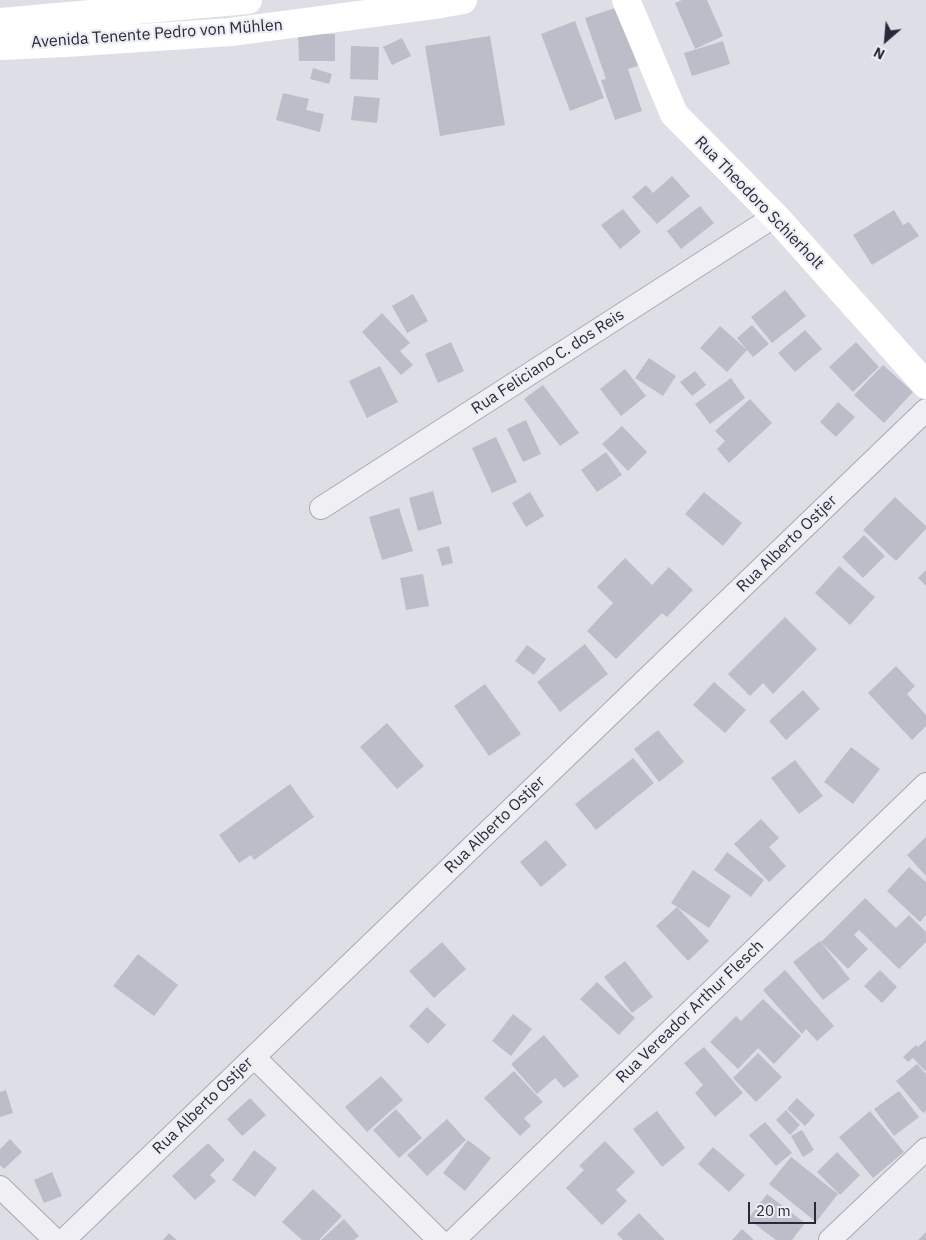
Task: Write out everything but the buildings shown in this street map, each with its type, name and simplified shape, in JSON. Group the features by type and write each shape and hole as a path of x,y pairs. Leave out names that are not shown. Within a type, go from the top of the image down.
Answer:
{"main road":[{"name":"Avenida Tenente Pedro von Mühlen","path":"0,22 248,0"},
{"name":"Avenida Tenente Pedro von Mühlen","path":"0,46 231,32 462,0"},
{"name":"Rua Theodoro Schierholt","path":"626,0 674,114 775,216 926,384"}],"street":[{"name":"Rua Feliciano C. dos Reis","path":"321,508 775,216"},
{"name":"Rua Alberto Ostjer","path":"64,1240 926,410"},
{"name":"Rua Vereador Arthur Flesch","path":"454,1240 926,784"},
{"path":"254,1057 439,1240"},
{"path":"830,1240 926,1149"},
{"path":"0,1187 54,1240"}]}
